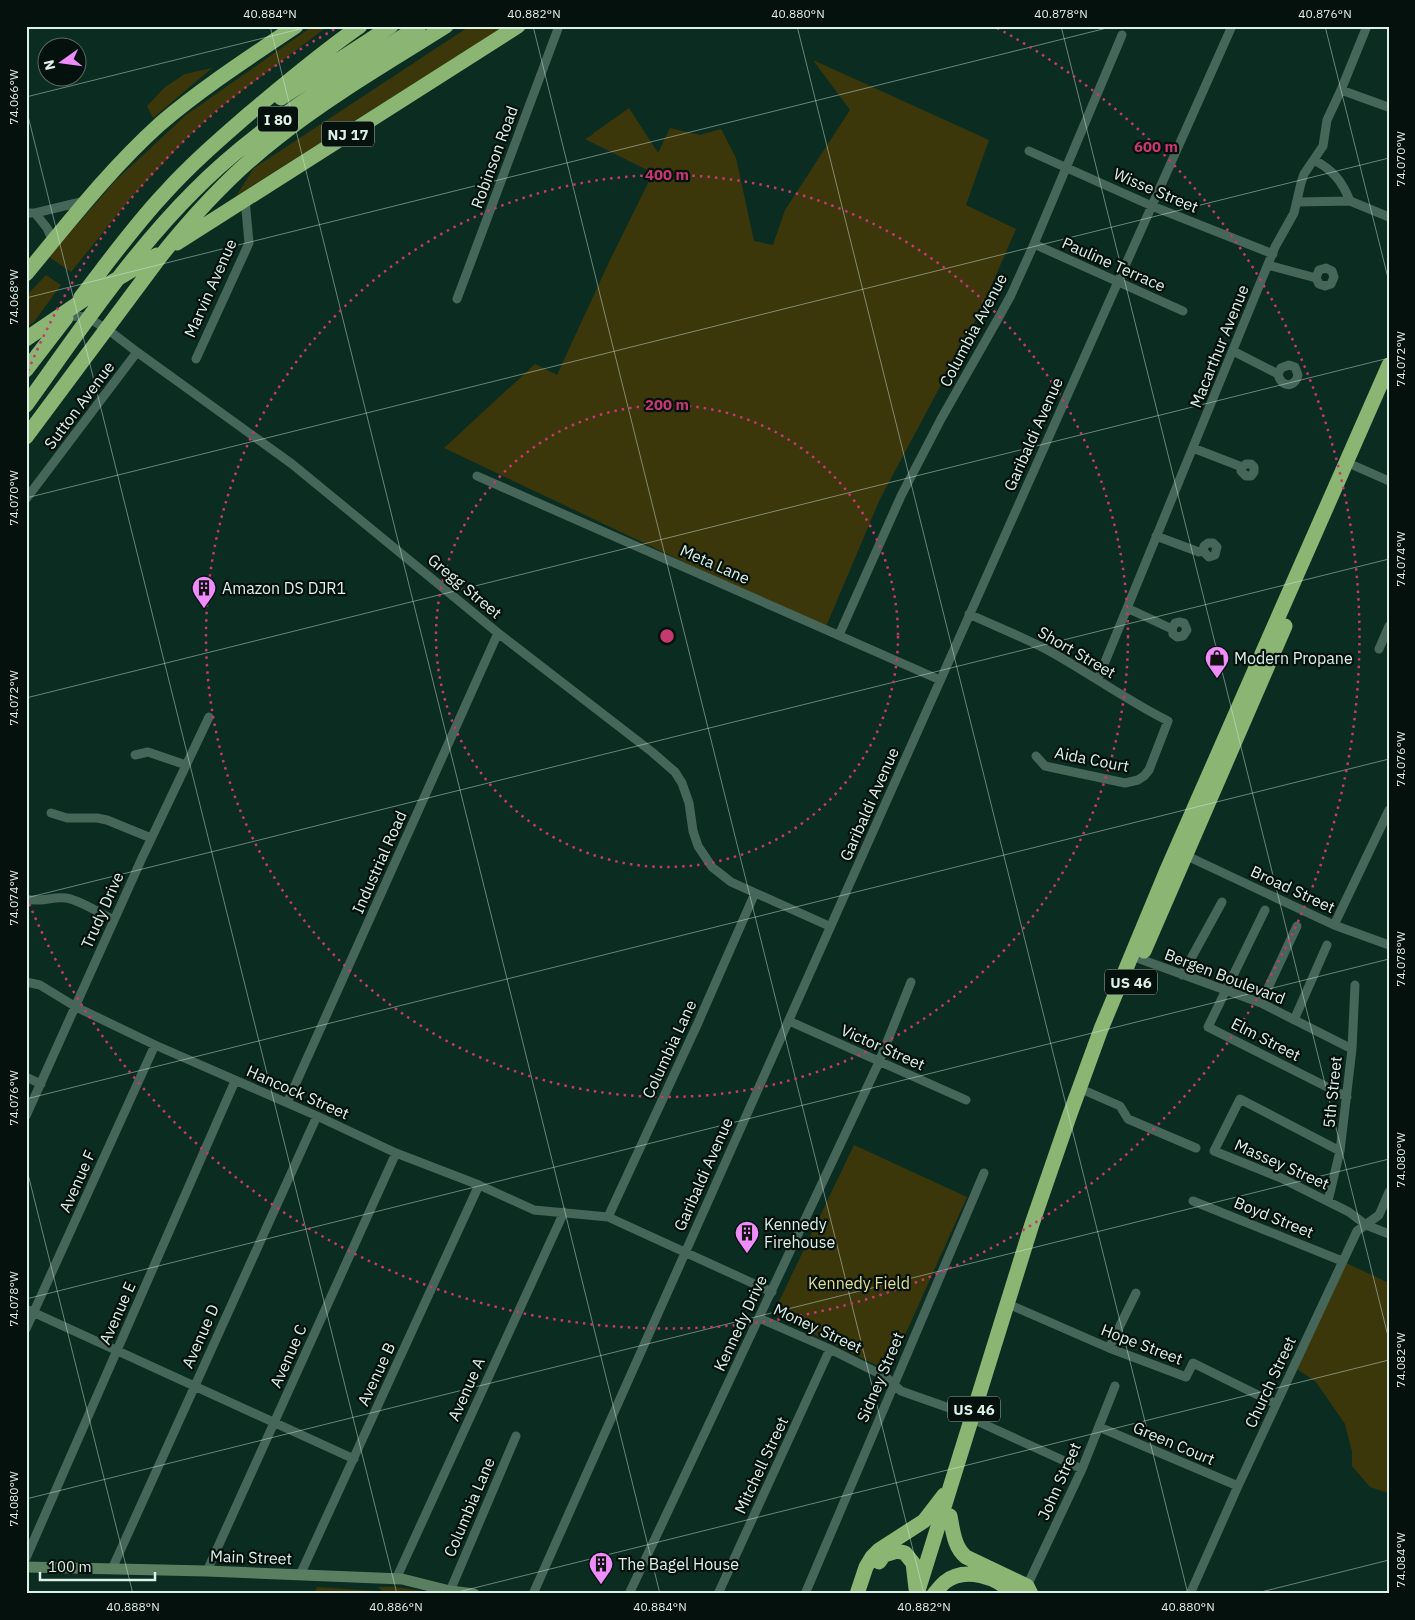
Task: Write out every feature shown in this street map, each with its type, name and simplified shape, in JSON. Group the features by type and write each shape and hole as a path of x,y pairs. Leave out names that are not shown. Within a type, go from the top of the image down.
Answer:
{"highway":[{"path":"26,274 87,200 130,153 161,124 232,69 296,26"},
{"name":"I 80","path":"26,370 121,244 166,192 225,135 310,62 360,26"},
{"name":"I 80","path":"225,135 390,26"},
{"name":"I 80","path":"26,404 155,234 193,192 255,136 300,103 419,26"},
{"name":"I 80","path":"26,437 180,231 234,174 277,138 345,90 446,26"},
{"name":"NJ 17","path":"26,339 104,287 518,26"},
{"name":"US 46","path":"925,1594 950,1516 976,1419 1052,1163 1120,981 1389,365"},
{"name":"US 46","path":"917,1594 950,1487 976,1419 1088,1092 1140,959 1389,391"},
{"path":"857,1594 872,1557 879,1550 924,1521 950,1487"},
{"path":"950,1516 956,1544 961,1553 1029,1590"},
{"path":"867,1594 873,1572 878,1563 884,1555 897,1552 905,1553 913,1563 917,1594"},
{"path":"934,1594 945,1581 969,1574 979,1575 1009,1592"}],"street":[{"name":"Robinson Road","path":"457,299 559,26"},
{"name":"Garibaldi Avenue","path":"533,1594 829,926 1232,26"},
{"name":"Macarthur Avenue","path":"1098,680 1268,265 1294,213 1304,174 1323,146 1327,120 1342,90 1367,26"},
{"name":"Columbia Avenue","path":"839,635 901,496 936,428 999,317 1034,244 1122,35"},
{"path":"1342,90 1389,107 1389,101"},
{"name":"Wisse Street","path":"1028,151 1152,206 1273,254"},
{"path":"1314,160 1332,171 1344,186 1350,201"},
{"name":"Marvin Avenue","path":"196,358 249,243 245,199"},
{"path":"31,213 87,200"},
{"path":"1297,202 1350,201 1389,217"},
{"path":"31,213 47,228 53,241"},
{"name":"Pauline Terrace","path":"1034,244 1183,311"},
{"path":"1268,265 1316,278"},
{"name":"Gregg Street","path":"104,287 100,300 100,314 111,332"},
{"name":"Gregg Street","path":"54,320 74,316 88,317 292,464 498,633 652,752 675,772 686,792 693,831 698,846 705,858 722,875 731,882 829,926"},
{"path":"1233,351 1278,374"},
{"name":"Sutton Avenue","path":"26,499 137,352"},
{"path":"1193,448 1242,467"},
{"path":"1355,466 1389,481"},
{"name":"Meta Lane","path":"477,476 940,680"},
{"path":"1156,536 1199,552 1203,551"},
{"path":"1127,608 1172,629"},
{"name":"Short Street","path":"969,614 1052,652 1140,707 1168,721"},
{"path":"1379,649 1389,626"},
{"name":"Industrial Road","path":"287,1104 498,633"},
{"name":"Trudy Drive","path":"26,1116 151,838 209,717"},
{"name":"Aida Court","path":"1036,756 1045,766 1117,782 1132,782 1144,776 1149,770 1168,721"},
{"path":"135,755 148,752 186,765"},
{"path":"1334,925 1389,810"},
{"path":"51,813 67,818 98,818 107,820 151,838"},
{"name":"Broad Street","path":"1185,854 1334,925 1389,945"},
{"name":"Columbia Lane","path":"608,1217 698,1025 755,893"},
{"path":"26,899 44,901 65,898 74,900 114,920"},
{"path":"1182,975 1222,902"},
{"path":"1225,991 1265,910"},
{"path":"1261,1003 1297,926"},
{"path":"1294,1020 1328,945"},
{"name":"Bergen Boulevard","path":"1140,959 1261,1003 1352,1049"},
{"name":"Hancock Street","path":"26,982 40,985 76,1007 155,1045 396,1153 478,1185 534,1210 608,1217 772,1292"},
{"name":"Kennedy Drive","path":"629,1594 879,1062 911,982"},
{"name":"5th Street","path":"1328,1201 1340,1151 1352,1049 1356,985"},
{"name":"Elm Street","path":"1225,991 1208,1027 1347,1096"},
{"name":"Victor Street","path":"788,1021 966,1100"},
{"name":"Avenue F","path":"26,1329 30,1311 155,1045"},
{"path":"26,1078 41,1084"},
{"name":"Avenue E","path":"26,1558 235,1081"},
{"path":"1088,1092 1120,1106 1128,1119 1196,1148"},
{"name":"Massey Street","path":"1340,1151 1240,1099 1214,1151 1281,1178 1349,1212 1366,1225 1389,1234"},
{"name":"Avenue D","path":"112,1569 317,1116"},
{"name":"Avenue C","path":"207,1571 396,1153"},
{"name":"Sidney Street","path":"805,1594 984,1173"},
{"name":"Avenue B","path":"300,1575 478,1185"},
{"name":"Church Street","path":"1190,1594 1342,1261 1357,1231 1379,1215 1389,1192"},
{"name":"Boyd Street","path":"1194,1200 1342,1261"},
{"name":"Avenue A","path":"396,1579 564,1212"},
{"path":"1109,1348 1136,1293"},
{"name":"Hope Street","path":"1015,1307 1109,1348 1186,1377 1193,1363 1276,1404"},
{"path":"30,1311 354,1459"},
{"name":"Money Street","path":"759,1318 830,1349 886,1377 901,1391 976,1419 1082,1469"},
{"name":"Mitchell Street","path":"718,1594 830,1349"},
{"name":"John Street","path":"1029,1590 1082,1469 1114,1386"},
{"name":"Green Court","path":"1099,1427 1238,1486"},
{"name":"Columbia Lane","path":"450,1591 516,1436"},
{"name":"Main Street","path":"26,1567 207,1571 396,1579 450,1591 474,1594"}],"green space":[{"path":"313,26 328,26 217,110 185,140 129,200 71,272 49,257 115,181 186,115"},
{"path":"470,26 505,26 236,196 254,168"},
{"path":"813,60 989,140 966,205 1016,229 980,312 880,499 825,629 444,448 535,364 557,375 653,173 585,139 629,108 658,153 670,128 700,135 721,129 736,158 754,241 773,245 785,210 850,110"},
{"path":"212,68 153,118 147,106 165,87 185,74"},
{"path":"46,275 61,285 34,322 26,327 26,296"},
{"name":"Kennedy Field","path":"854,1145 967,1197 892,1364 882,1368 773,1314"},
{"path":"1346,1263 1389,1283 1388,1493 1370,1487 1352,1466 1352,1452 1345,1424 1316,1382 1297,1369"},
{"path":"317,1587 376,1591 382,1594 314,1594"},
{"path":"378,1587 396,1587 444,1594 385,1594"}],"place":[{"name":"Amazon DS DJR1","path":"204,609"},
{"name":"Modern Propane","path":"1217,679"},
{"name":"Kennedy Firehouse","path":"747,1254"},
{"name":"The Bagel House","path":"601,1585"}]}
